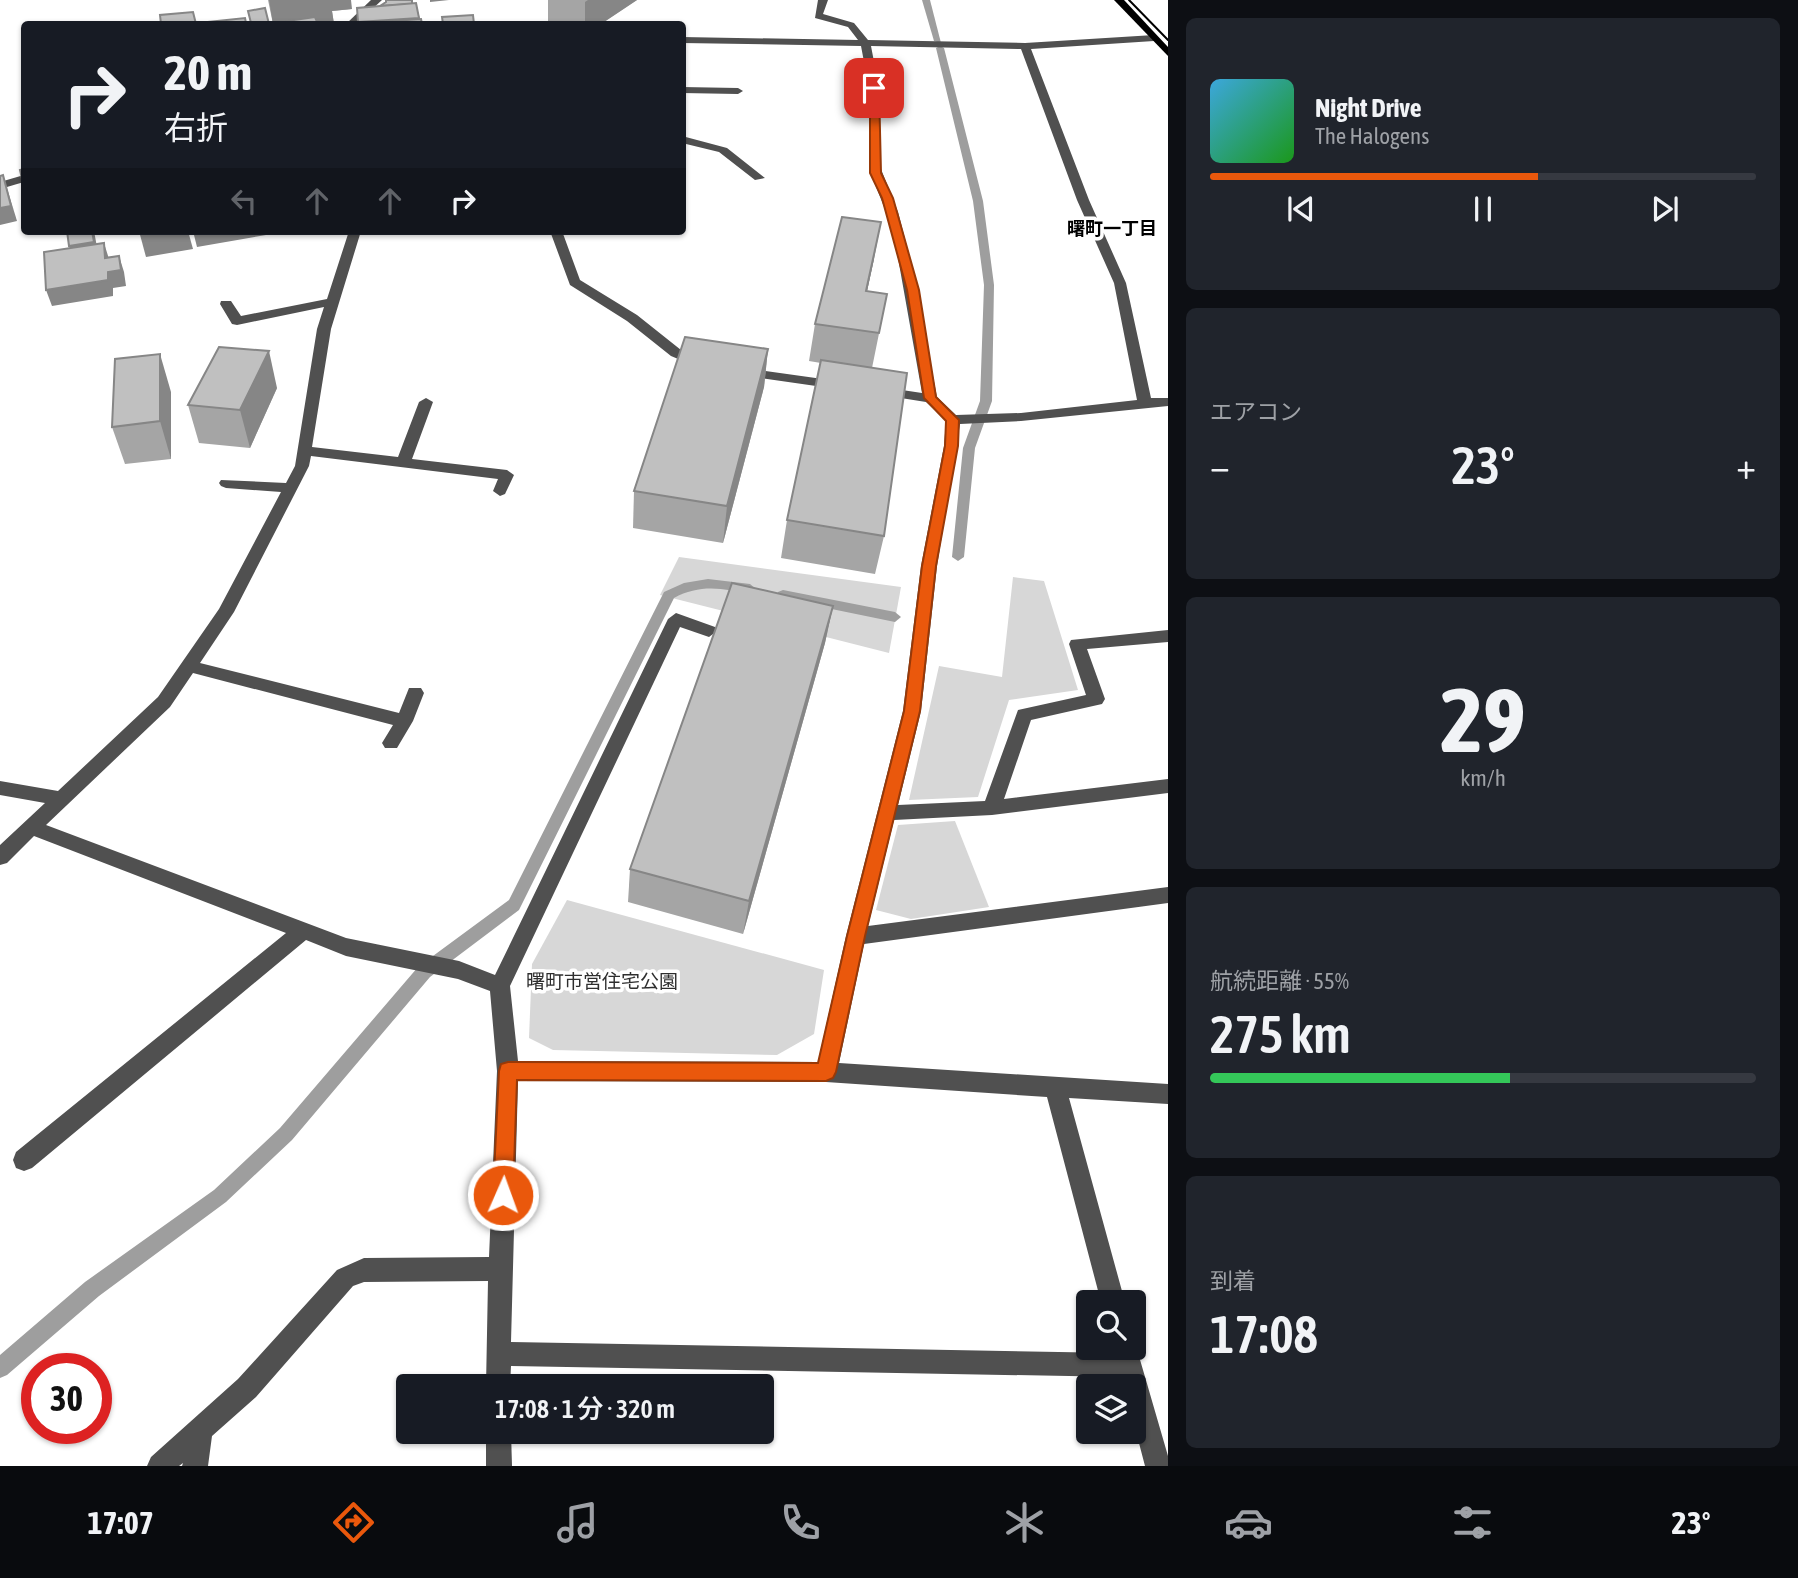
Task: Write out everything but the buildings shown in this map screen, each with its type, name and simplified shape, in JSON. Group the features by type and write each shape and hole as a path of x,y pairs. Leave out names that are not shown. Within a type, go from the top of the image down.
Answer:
{"main road":[{"path":"1119,0 1168,53"}],"street":[{"path":"354,21 377,0"},
{"path":"822,0 818,16 848,24 858,30 865,43 874,88 876,156 873,162 888,198 910,279 930,398"},
{"path":"686,40 1025,46 1154,38"},
{"path":"1025,46 1083,200 1120,283 1145,403"},
{"path":"686,90 738,91"},
{"path":"686,140 723,150 759,178"},
{"path":"0,186 21,179"},
{"path":"0,857 164,702 226,612 302,466 324,330 354,235"},
{"path":"557,235 574,282 632,318 676,353 717,369 930,398 953,420 1021,417 1168,402"},
{"path":"226,304 236,321 332,302"},
{"path":"403,463 426,402"},
{"path":"826,1072 856,936 889,813 912,711 929,566 951,446 953,420"},
{"path":"305,451 507,475 500,491"},
{"path":"226,483 291,488"},
{"path":"498,1374 508,1071 500,986 676,619 709,631"},
{"path":"992,808 1024,715 1096,699 1077,644 1168,636"},
{"path":"189,666 404,721"},
{"path":"391,743 404,721 415,693"},
{"path":"889,813 992,808 1168,786"},
{"path":"0,788 64,799"},
{"path":"33,828 346,947 459,970 500,986"},
{"path":"856,936 1168,895"},
{"path":"23,1160 303,931"},
{"path":"508,1071 826,1072 1168,1094"},
{"path":"1055,1087 1110,1290"},
{"path":"160,1466 247,1388 345,1278 364,1270 500,1269"},
{"path":"498,1354 1076,1356"},
{"path":"1129,1360 1158,1466"},
{"path":"195,1466 200,1430"},
{"path":"499,1444 499,1466"}],"green space":[{"path":"679,557 901,587 889,653 660,595"},
{"path":"1013,577 1044,581 1078,690 1009,700 978,797 909,800 939,666 1002,677"},
{"path":"955,821 989,907 911,919 876,910 898,825"},
{"name":"曙町市営住宅公園","path":"567,900 824,970 814,1034 777,1055 553,1050 529,1038 532,964"}],"waterway":[{"path":"926,0 938,41"},
{"path":"940,48 978,201 989,285 986,401 969,448 958,557"},
{"path":"0,1368 92,1289 220,1196 286,1134 424,972 514,905 669,595 689,586 708,583 750,589"},
{"path":"783,595 895,617"}],"tram line":[{"path":"1129,0 1168,40"}],"district":[{"name":"曙町一丁目","path":"1112,228"}],"route":[{"path":"503,1195 508,1071 826,1072 856,936 889,813 912,711 929,566 951,446 953,420 930,398 913,290 888,198 873,162 876,156 874,88"}]}
